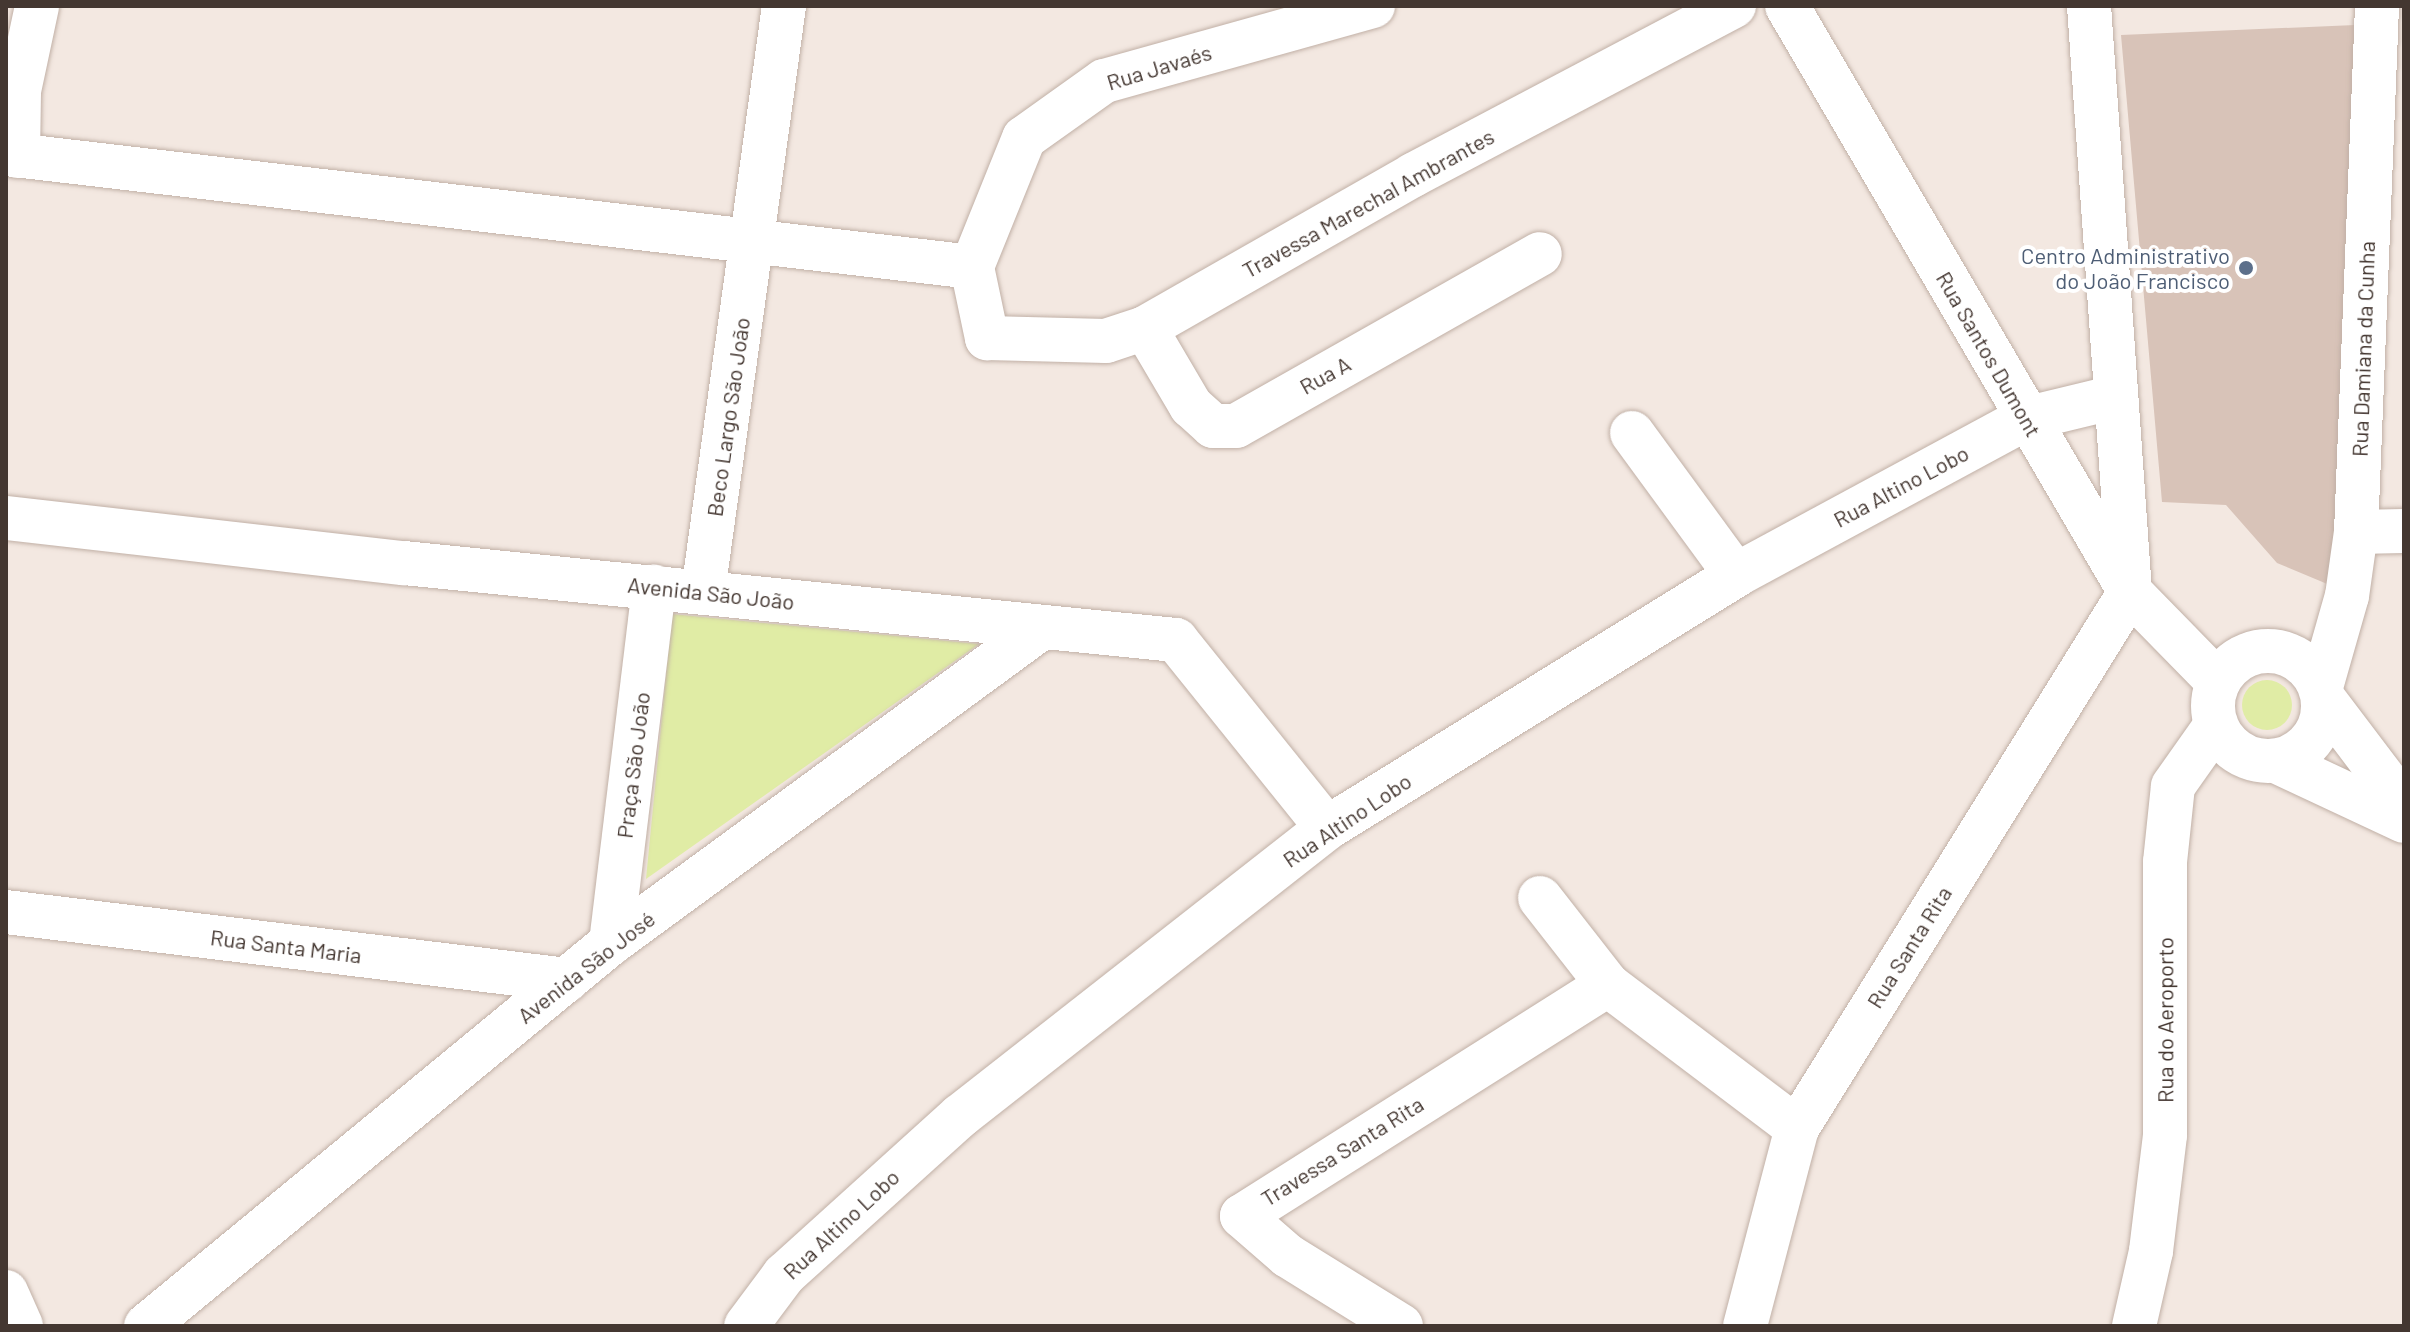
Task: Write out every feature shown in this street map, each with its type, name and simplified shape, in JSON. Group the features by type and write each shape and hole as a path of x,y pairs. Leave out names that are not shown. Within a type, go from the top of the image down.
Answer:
{"street":[{"path":"37,6 19,91 12,155 972,267"},
{"name":"Beco Largo São João","path":"703,592 784,6"},
{"name":"Rua Javaés","path":"972,267 1024,138 1104,81 1281,18 1373,6"},
{"name":"Travessa Marechal Ambrantes","path":"972,267 987,338 1106,341 1145,328 1413,175 1734,6"},
{"name":"Rua Santos Dumont","path":"1787,6 2025,419 2130,592 2218,682"},
{"path":"2089,6 2130,592"},
{"name":"Rua Damiana da Cunha","path":"2322,693 2347,596 2356,532 2377,6"},
{"name":"Rua A","path":"1145,328 1191,406 1213,426 1236,426 1540,254"},
{"name":"Rua Altino Lobo","path":"746,1326 784,1275 960,1116 1327,828 1736,575 2025,419 2115,397"},
{"path":"1632,433 1736,575"},
{"name":"Avenida São João","path":"6,518 1176,640 1327,828"},
{"path":"2356,532 2404,531"},
{"name":"Praça São João","path":"611,943 654,587"},
{"name":"Rua Santa Rita","path":"1745,1326 1797,1128 2130,592"},
{"name":"Avenida São José","path":"146,1326 611,943 1041,628"},
{"path":"2404,805 2302,661 2272,650 2240,658 2218,682 2213,703 2216,725 2235,751 2255,760 2276,761 2404,821"},
{"path":"2276,761 2313,740 2322,720 2322,693"},
{"name":"Rua do Aeroporto","path":"2134,1326 2151,1251 2165,1135 2165,862 2173,786 2216,725"},
{"path":"1540,898 1608,985 1797,1128"},
{"name":"Rua Santa Maria","path":"6,912 567,980"},
{"name":"Travessa Santa Rita","path":"1401,1326 1288,1256 1242,1216 1608,985"},
{"path":"6,1292 21,1326"}],"green space":[{"path":"672,614 979,644 646,879"},
{"path":"2267,680 2284,688 2292,705 2284,722 2267,730 2250,722 2242,705 2250,688"}],"building":[{"name":"Centro Administrativo do João Francisco","path":"2355,25 2344,591 2277,563 2226,505 2162,502 2121,35"}],"place":[{"name":"Centro Administrativo do João Francisco","path":"2246,268"}]}
